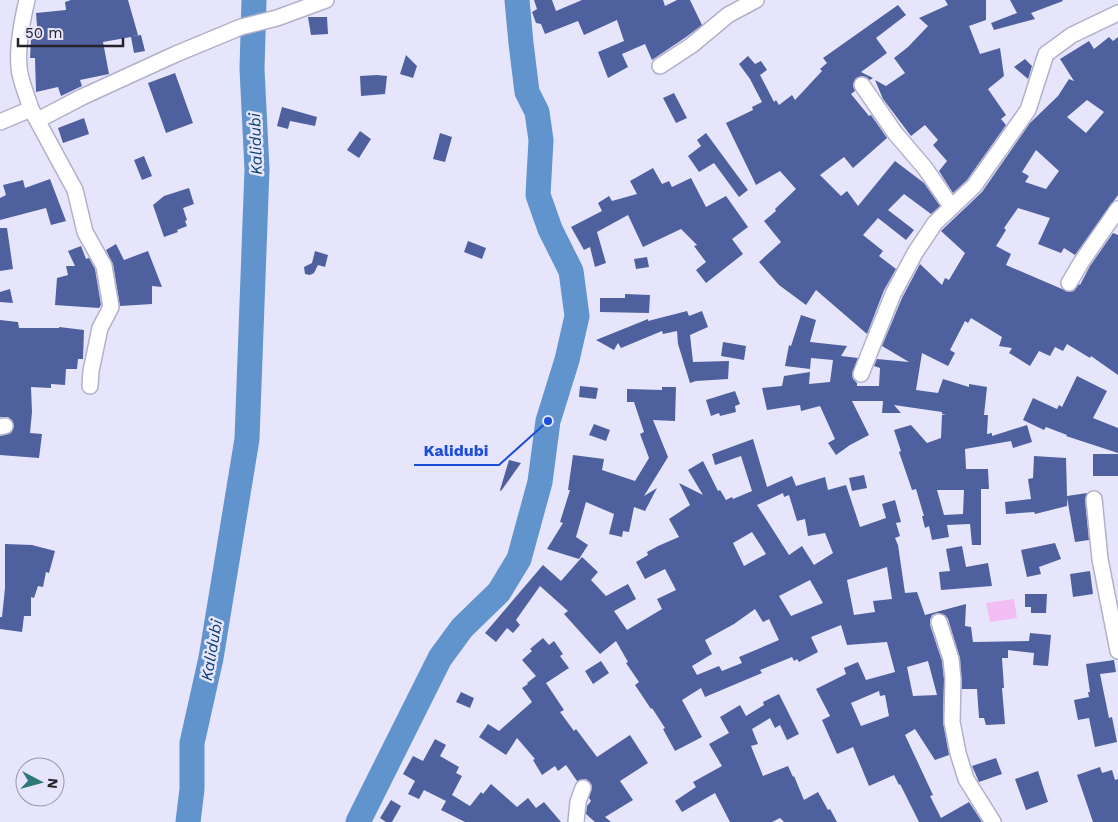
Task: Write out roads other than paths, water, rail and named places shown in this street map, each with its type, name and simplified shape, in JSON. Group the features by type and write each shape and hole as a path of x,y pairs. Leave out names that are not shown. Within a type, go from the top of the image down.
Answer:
{"street":[{"path":"27,0 19,48 19,68 22,82 35,114 75,190 85,232 104,266 112,307 100,328 91,371 90,386"},
{"path":"0,122 35,114 82,97 241,26 277,18 326,0"},
{"path":"660,66 692,45 728,15 756,0"},
{"path":"861,374 893,294 915,254 935,223 974,186 1028,110 1046,54 1072,35 1118,13"},
{"path":"862,85 895,133 925,168 951,206"},
{"path":"1069,283 1118,209"},
{"path":"1094,499 1100,559 1118,651"},
{"path":"939,622 951,659 953,679 952,722 958,753 966,779 993,822"},
{"path":"576,822 578,802 583,788"}],"waterway":[{"name":"Kalidubi","path":"188,822 192,789 192,743 211,658 247,439 257,169 252,69 254,0"},
{"name":"Kalidubi","path":"358,822 440,658 462,628 499,592 519,559 540,482 548,421 567,360 577,316 571,271 550,229 538,195 541,140 537,112 527,92 517,0"}],"place":[{"name":"Kalidubi","path":"548,421"}]}
